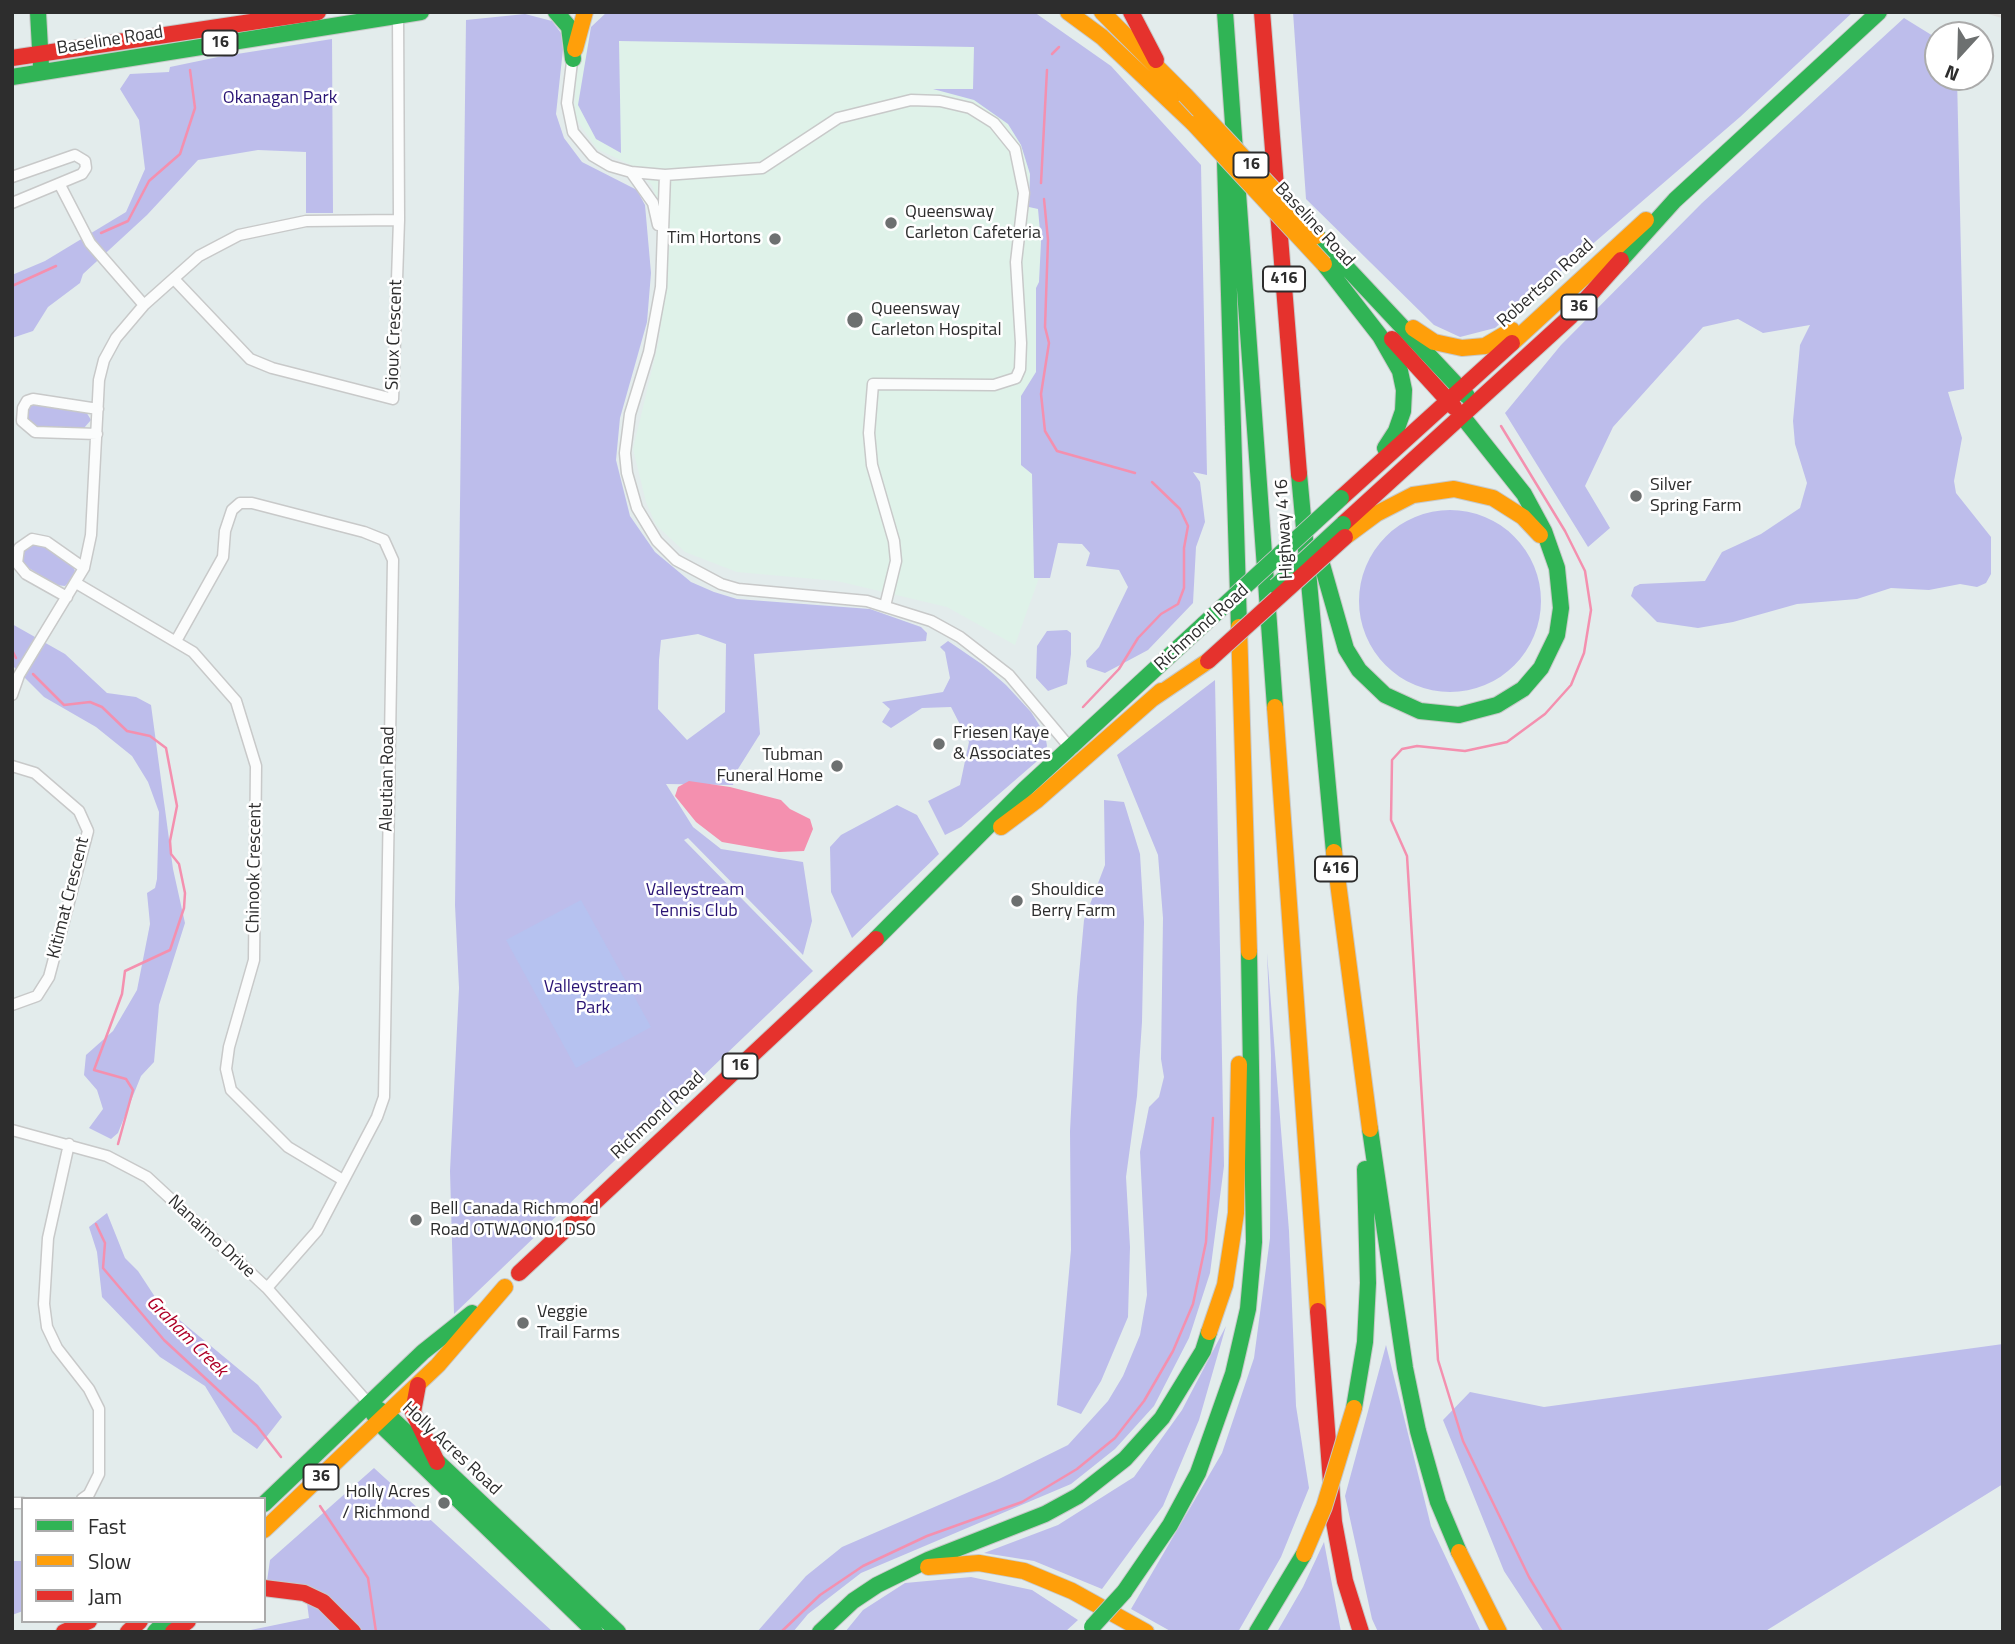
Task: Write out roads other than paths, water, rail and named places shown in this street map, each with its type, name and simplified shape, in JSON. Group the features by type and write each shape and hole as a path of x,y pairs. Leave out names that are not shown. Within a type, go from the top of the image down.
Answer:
{"main road":[{"path":"38,12 42,71"},
{"name":"Baseline Road","path":"12,58 318,12"},
{"name":"Baseline Road","path":"12,77 421,12"},
{"path":"556,12 569,27 573,59"},
{"path":"573,59 585,12"},
{"name":"Baseline Road","path":"1068,12 1090,28 1194,124 1462,416 1515,480 1537,517 1553,553"},
{"path":"1090,28 1102,12"},
{"name":"Baseline Road","path":"1102,12 1185,95 1475,404"},
{"path":"1131,12 1160,69"},
{"path":"1090,1629 1124,1592 1170,1525 1198,1473 1234,1374 1248,1309 1254,1242 1254,1136 1243,832 1239,607 1220,80 1223,12"},
{"path":"1223,12 1328,1457 1334,1522 1345,1581 1361,1632"},
{"name":"Highway 416","path":"1262,12 1302,481 1308,585 1331,831 1357,1042"},
{"name":"Robertson Road","path":"1462,416 1571,316 1675,201 1879,12"},
{"name":"Robertson Road","path":"1447,400 1648,219 1675,201"},
{"path":"1324,264 1391,352 1404,390 1403,411 1396,431 1354,486"},
{"path":"1383,305 1434,342 1470,348 1494,341 1561,295"},
{"name":"Richmond Road","path":"266,1528 418,1385 519,1273 960,858 1070,746 1447,400"},
{"path":"1344,531 1462,416"},
{"path":"1302,481 1326,587 1346,649 1376,688 1395,702 1420,711 1445,715 1483,710 1509,698 1532,680 1553,646 1560,622 1559,580 1553,553 1532,525 1513,509 1481,493 1454,489 1413,495 1344,531"},
{"name":"Richmond Road","path":"960,858 1037,800 1152,698 1207,656 1344,531"},
{"path":"820,1632 853,1601 891,1578 947,1552 1045,1514 1095,1484 1156,1426 1203,1352 1223,1294 1236,1213 1243,832"},
{"path":"1257,1632 1304,1554 1324,1507 1354,1408 1365,1342 1368,1283 1357,1042"},
{"path":"1357,1042 1405,1368 1418,1431 1438,1502 1466,1570 1499,1632"},
{"name":"Richmond Road","path":"266,1502 423,1352 505,1287"},
{"path":"418,1385 413,1412 437,1462"},
{"name":"Holly Acres Road","path":"369,1404 595,1632"},
{"name":"Holly Acres Road","path":"383,1419 437,1462 618,1632"},
{"path":"891,1578 945,1564 979,1563 1010,1568 1058,1584 1146,1632"},
{"path":"266,1588 303,1593 323,1602 353,1632"},
{"path":"64,1632 84,1623"}],"street":[{"path":"574,12 573,59 567,103 573,132 593,156 610,166 631,172 665,175 762,168 838,118 911,100 940,101 970,108 994,123 1016,149 1024,193 1016,262 1021,343 1020,369 1016,377 994,385 873,384 869,433 872,465 894,541 896,561 885,606"},
{"name":"Sioux Crescent","path":"174,279 250,359 272,368 393,399 399,220 398,14"},
{"path":"12,177 75,155 82,157 86,168 82,174 60,185 12,203"},
{"path":"631,172 653,203 661,238"},
{"path":"665,175 659,298 649,352 630,414 625,453 631,492 648,527 676,560 720,584 738,590 841,597 885,606 931,621 990,659 1009,675 1070,746 1078,762"},
{"path":"60,185 90,243 144,305"},
{"path":"12,695 19,675 84,568 91,535 99,380 104,360 116,338 144,305 199,256 239,235 306,221 399,220"},
{"path":"97,434 35,432 27,428 22,421 23,408 27,401 33,399 98,409"},
{"name":"Aleutian Road","path":"176,641 223,557 225,531 232,510 240,503 252,503 364,532 384,540 393,559 384,1097 377,1118 317,1231 267,1288"},
{"path":"67,597 26,574 17,563 19,548 32,539 47,542 84,568"},
{"name":"Chinook Crescent","path":"76,583 176,641 210,669 236,701 256,766 254,960 229,1047 226,1069 231,1090 288,1146 343,1180"},
{"name":"Kitimat Crescent","path":"12,766 35,774 79,811 88,831 49,977 37,996 12,1005"},
{"name":"Nanaimo Drive","path":"12,1130 107,1156 147,1177 267,1288 369,1404"},
{"path":"69,1144 48,1238 44,1304 47,1328 57,1348 89,1389 99,1409 99,1474 85,1497"}],"waterway":[{"path":"1052,54 1059,47"},
{"path":"101,233 128,221 149,181 180,154 195,108 190,70"},
{"path":"1041,183 1047,70"},
{"path":"1044,199 1048,240 1045,327 1049,343 1041,394 1045,431 1057,451 1135,473"},
{"path":"12,286 56,266"},
{"path":"1501,426 1565,531 1585,571 1591,610 1584,653 1571,685 1545,714 1507,742 1465,751 1417,746 1402,749 1392,760 1391,820 1407,856 1438,1360 1463,1441 1529,1577 1562,1632"},
{"path":"1083,707 1119,669 1138,638 1161,614 1178,604 1184,588 1184,548 1188,526 1180,509 1152,482"},
{"name":"Graham Creek","path":"12,650 16,658"},
{"name":"Graham Creek","path":"33,674 64,705 90,702 102,707 127,731 150,736 166,748 177,806 170,841 171,854 179,864 185,893 184,908 170,950 125,971 122,994 94,1070 126,1079 133,1090 118,1144"},
{"path":"781,1632 820,1595 863,1566 927,1536 1022,1502 1077,1469 1115,1438 1144,1401 1173,1351 1193,1304 1206,1242 1213,1118"},
{"name":"Graham Creek","path":"96,1224 105,1243 103,1268 164,1340 257,1426 281,1457"},
{"name":"Graham Creek","path":"320,1506 368,1578 376,1632"}],"railway":[{"path":"1986,12 2003,17"}],"place":[{"name":"Queensway Carleton Cafeteria","path":"891,223"},
{"name":"Tim Hortons","path":"775,239"},
{"name":"Queensway Carleton Hospital","path":"855,320"},
{"name":"Silver Spring Farm","path":"1636,496"},
{"name":"Friesen Kaye & Associates","path":"939,744"},
{"name":"Tubman Funeral Home","path":"837,766"},
{"name":"Shouldice Berry Farm","path":"1017,901"},
{"name":"Bell Canada Richmond Road OTWAON01DS0","path":"416,1220"},
{"name":"Veggie Trail Farms","path":"523,1323"},
{"name":"Holly Acres / Richmond","path":"444,1503"}],"park label":[{"name":"Okanagan Park","path":"280,99"},
{"name":"Valleystream Tennis Club","path":"695,901"},
{"name":"Valleystream Park","path":"593,998"}]}
